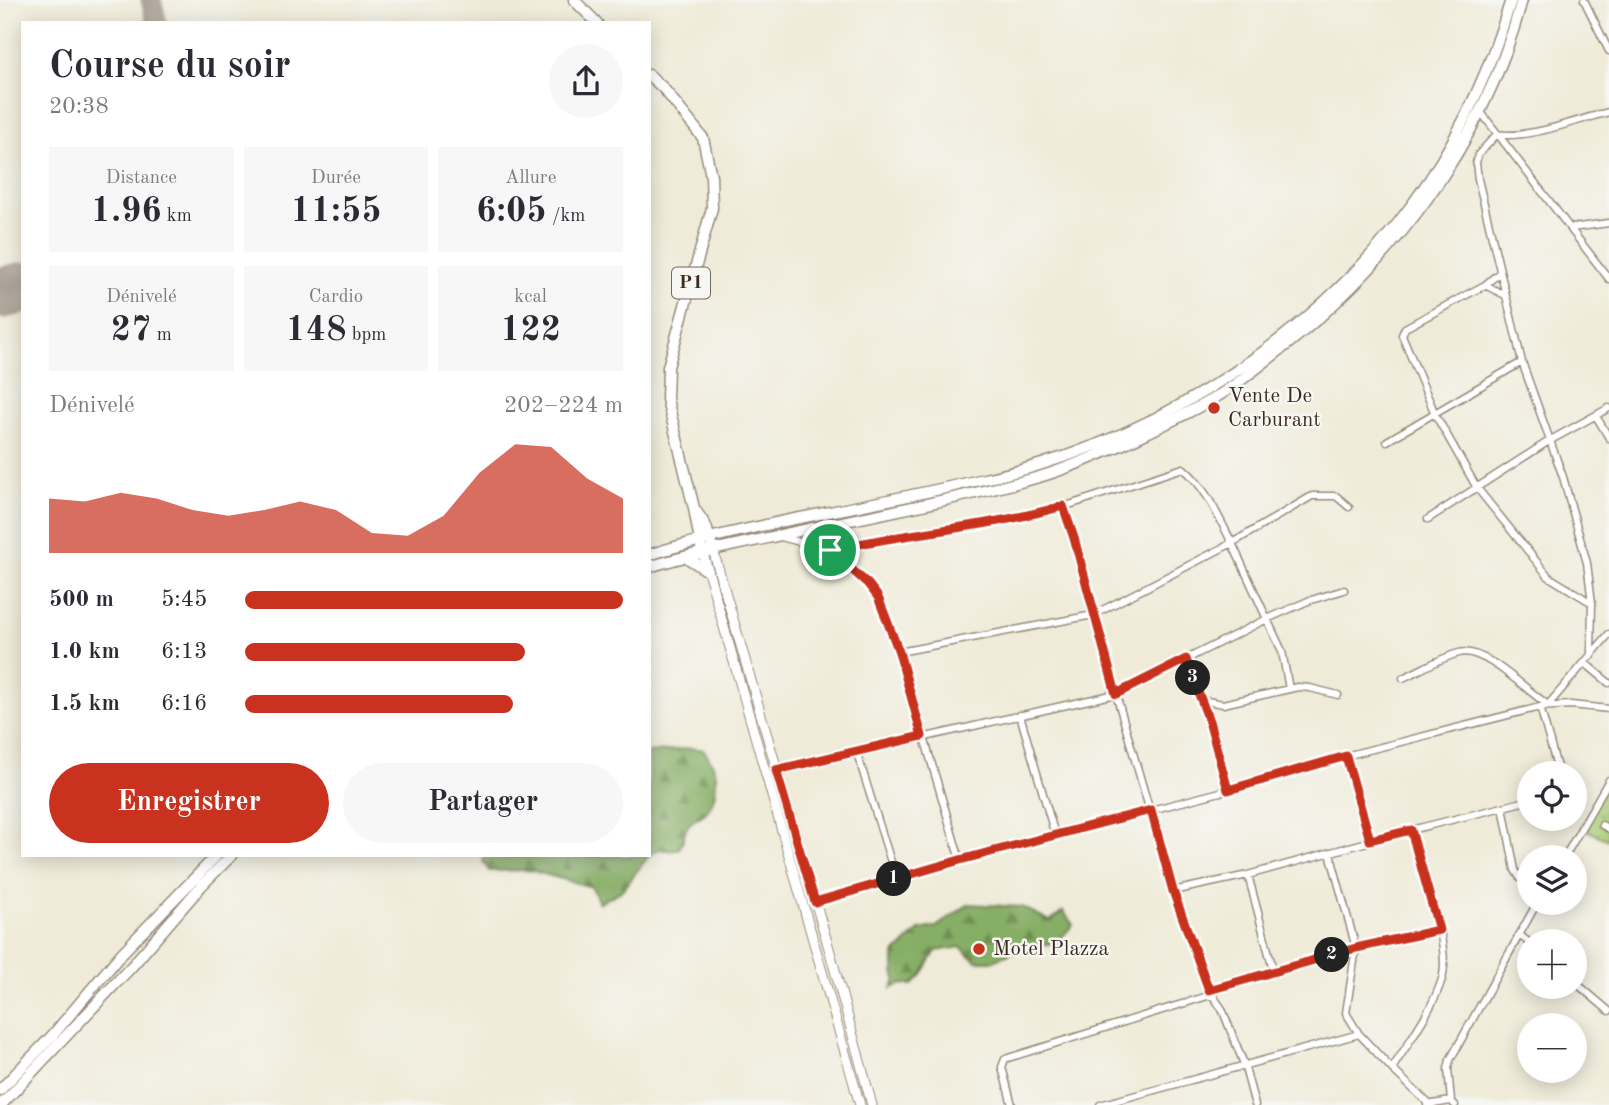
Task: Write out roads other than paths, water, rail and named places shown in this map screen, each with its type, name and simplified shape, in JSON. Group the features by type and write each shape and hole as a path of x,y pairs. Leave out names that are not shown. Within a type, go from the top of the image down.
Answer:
{"main road":[{"path":"574,0 595,21"},
{"path":"651,554 704,539 1039,466 1101,444 1216,386 1265,351 1321,303 1361,265 1400,220 1430,179 1469,110 1487,70 1511,0"},
{"path":"651,566 1042,476 1104,453 1222,394 1328,310 1374,266 1405,231 1436,188 1480,110 1515,26 1522,0"},
{"name":"P1","path":"651,77 703,138 711,176 712,208 668,367 667,399 694,508 706,526 704,539"},
{"path":"704,539 776,770 872,1105"},
{"path":"708,552 708,571 860,1105"},
{"path":"686,557 708,571"},
{"path":"0,1090 52,1036 122,953 215,857"},
{"path":"1,1105 132,966 229,857"}],"street":[{"path":"1584,0 1609,51"},
{"path":"1480,110 1609,279"},
{"path":"1497,134 1538,130 1609,112"},
{"path":"1497,134 1482,149 1476,163 1483,203 1522,362 1573,509 1587,563 1592,603 1591,653"},
{"path":"1571,228 1609,223"},
{"path":"1499,273 1485,285 1405,328 1402,335 1435,414 1477,488 1549,577 1592,603"},
{"path":"1485,285 1505,295"},
{"path":"1387,442 1522,362"},
{"path":"1428,520 1549,441 1609,408"},
{"path":"1596,416 1609,438"},
{"path":"777,536 830,550 905,535 1026,517 1183,468 1193,476 1207,495 1232,543 1282,650 1289,689"},
{"path":"899,652 1093,615 1232,543 1312,496 1336,496 1349,507"},
{"path":"1063,506 1173,891 1212,992 1244,1064 1255,1105"},
{"path":"830,550 868,584 878,597 899,652 960,860"},
{"path":"776,770 1116,694 1267,619 1308,601 1344,590"},
{"path":"1548,705 1609,634"},
{"path":"1403,678 1462,652 1475,654 1493,664 1548,705"},
{"path":"1186,659 1202,700 1228,790"},
{"path":"1586,663 1609,683"},
{"path":"1202,700 1223,704 1289,689 1310,688 1338,695"},
{"path":"815,902 1346,756 1548,705 1609,709"},
{"path":"1540,707 1555,761"},
{"path":"1020,715 1055,835"},
{"path":"857,753 896,878"},
{"path":"1346,756 1370,840"},
{"path":"1572,845 1609,780"},
{"path":"1173,891 1248,875 1370,840 1517,803"},
{"path":"1503,807 1517,873"},
{"path":"1392,1069 1424,1017 1442,979 1445,965 1439,930 1411,830"},
{"path":"1330,853 1356,948 1346,1013 1359,1034 1428,1105 1453,1103 1448,1069 1450,1060 1517,938"},
{"path":"1248,875 1274,973"},
{"path":"1012,1105 1002,1067 1005,1059 1356,948 1439,930"},
{"path":"1587,992 1609,1011"},
{"path":"1100,1105 1359,1034"}],"place":[{"name":"Vente De Carburant","path":"1214,408"},
{"name":"Motel Plazza","path":"979,949"}]}
